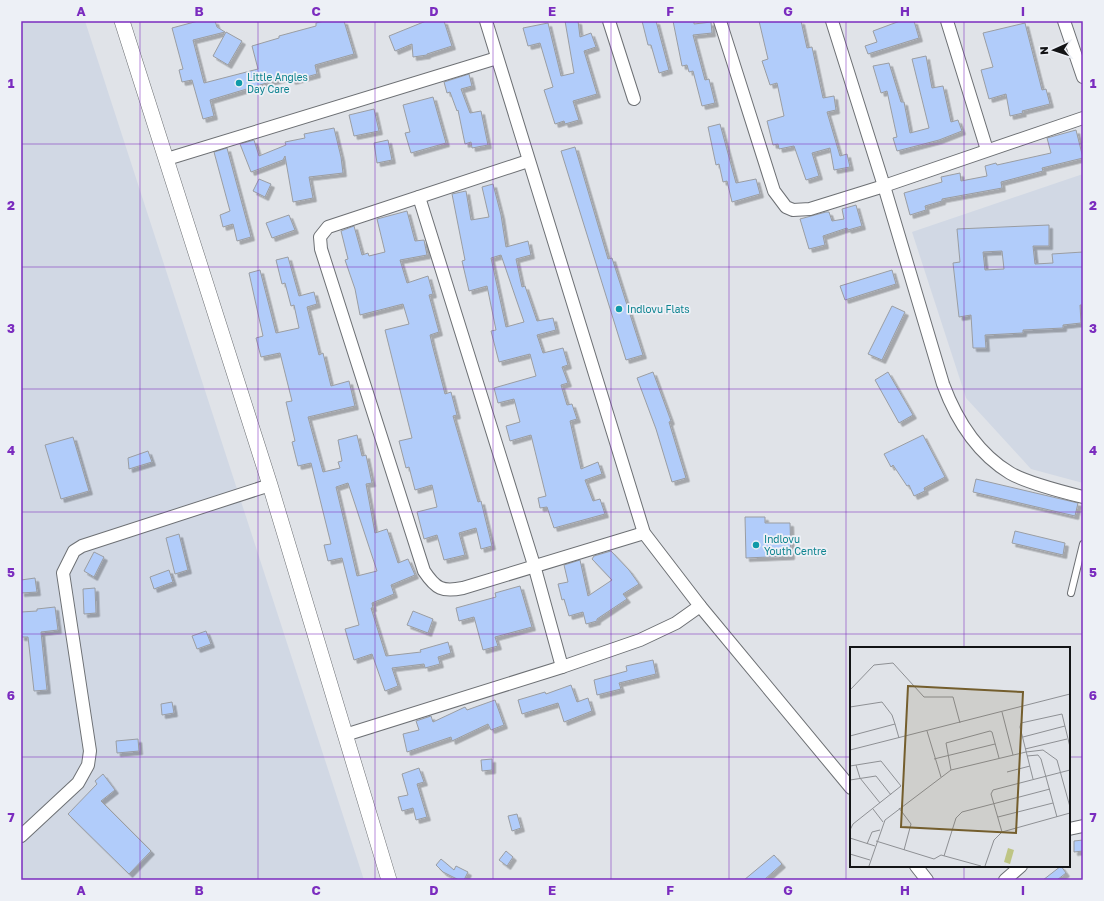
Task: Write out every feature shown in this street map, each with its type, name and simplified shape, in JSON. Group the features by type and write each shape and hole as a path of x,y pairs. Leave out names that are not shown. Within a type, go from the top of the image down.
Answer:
{"street":[{"path":"122,21 270,486 389,880"},
{"path":"486,21 644,533 700,606 850,787"},
{"path":"609,21 634,99"},
{"path":"720,21 774,191 780,201 793,210 810,209 884,186 1083,118"},
{"path":"832,21 884,186 943,384 952,408 966,431 993,460 1011,473 1061,491 1083,497"},
{"path":"947,21 987,150"},
{"path":"1064,21 1083,77"},
{"path":"167,159 497,58"},
{"path":"528,161 328,227 320,237 321,249 424,571 439,588 449,591 463,588 534,565 644,533"},
{"path":"419,198 534,565 562,667"},
{"path":"21,836 78,783 88,765 90,751 64,572 74,551 82,546 270,486"},
{"path":"345,735 562,667 658,633 676,623 700,606"},
{"path":"1070,829 1083,826"},
{"path":"917,867 927,880"},
{"path":"1005,880 1020,867"}],"lane":[{"path":"1071,593 1083,544"}],"shaded area":[{"path":"21,21 85,21 364,880 21,880"},
{"path":"1083,174 1083,483 1031,469 966,398 912,232"}],"building":[{"path":"198,21 215,21 217,27 225,32 193,40 204,83 258,69 252,46 279,38 279,36 316,26 316,23 324,21 344,21 354,54 315,65 317,74 292,81 290,76 210,100 214,116 203,119 192,80 182,82 179,70 183,69 172,28"},
{"path":"426,21 444,21 452,46 427,55 413,57 412,44 395,51 389,36"},
{"path":"565,21 578,21 580,37 591,33 596,47 584,51 597,94 573,101 579,120 565,124 564,121 555,124 544,90 553,87 540,43 528,46 523,28 548,23 561,76 574,73"},
{"path":"642,21 656,21 669,70 659,73 651,45 648,45"},
{"path":"673,21 694,21 694,24 711,22 712,33 693,35 705,80 709,79 715,103 702,106 693,71 689,72 687,65 682,66"},
{"path":"759,21 801,21 807,48 812,47 823,98 834,96 836,110 827,112 840,156 847,154 850,167 834,170 830,148 812,153 819,176 806,180 794,146 779,149 778,144 773,145 767,121 784,116 777,83 770,85 762,61 768,59"},
{"path":"900,21 914,21 919,38 868,54 865,46 877,42 873,31"},
{"path":"1025,23 1042,90 1046,89 1050,104 1022,111 1023,113 1010,116 1006,94 989,99 981,70 993,67 983,33"},
{"path":"226,32 242,41 228,65 213,56"},
{"path":"926,56 932,88 943,86 951,122 958,120 962,131 939,140 897,151 893,138 897,137 887,91 881,93 873,66 889,63 901,102 904,102 910,133 929,128 912,59"},
{"path":"469,74 472,86 461,89 470,113 481,111 488,145 472,148 471,142 465,144 458,110 457,111 450,92 447,93 444,82"},
{"path":"433,97 446,143 411,153 405,133 410,132 403,105"},
{"path":"374,109 379,131 354,136 349,115"},
{"path":"720,124 736,183 756,179 760,194 732,202 727,181 723,182 719,164 716,165 708,127"},
{"path":"334,128 343,173 309,177 313,198 293,202 285,156 283,160 251,172 240,144 254,140 259,156 286,145 285,142 305,138 304,134"},
{"path":"1076,130 1083,158 1042,168 1043,171 1001,182 1002,188 942,199 942,201 925,206 926,210 910,215 904,193 942,182 941,177 960,173 961,181 987,176 985,166 996,163 997,165 1051,153 1047,138"},
{"path":"388,140 392,160 377,163 374,143"},
{"path":"575,147 608,259 612,258 643,355 626,360 561,151"},
{"path":"227,148 251,237 237,241 233,224 223,227 220,215 230,211 214,152"},
{"path":"259,179 271,184 265,197 253,191"},
{"path":"493,184 501,215 506,247 528,241 531,255 516,259 522,287 525,286 537,321 553,318 556,330 537,335 543,353 563,348 568,365 562,367 568,383 561,385 567,405 572,404 577,419 570,421 581,469 598,462 602,474 585,480 593,501 600,499 605,514 554,528 547,507 540,508 538,498 546,496 531,435 510,441 506,426 520,422 514,399 498,403 494,388 536,376 530,354 499,362 491,331 496,330 487,286 469,291 462,261 465,260 452,194 466,191 471,220 489,217 482,187","holes":["501,255 524,322 506,327 491,258"]},
{"path":"856,205 862,226 848,230 847,228 823,236 825,245 809,249 800,219 829,212 832,221 844,219 842,209"},
{"path":"407,211 415,241 424,240 427,255 400,260 407,283 428,276 433,294 429,295 439,332 430,335 432,344 445,394 451,392 457,415 453,416 478,502 481,501 492,546 481,549 476,528 459,533 465,555 444,560 437,535 424,539 417,512 437,507 432,485 415,490 409,467 406,468 399,441 412,438 385,330 409,324 403,304 360,315 355,289 345,260 348,259 341,231 354,226 362,255 368,253 369,256 385,252 377,219"},
{"path":"289,215 295,230 272,238 266,223"},
{"path":"1049,225 1049,246 1033,246 1035,264 1053,263 1052,254 1083,252 1083,305 1080,305 1081,323 1063,325 1063,328 1023,330 1023,333 985,335 986,348 973,348 971,315 959,317 953,263 960,262 957,229","holes":["1002,251 1004,269 985,270 983,252"]},
{"path":"288,257 299,296 314,292 317,304 307,307 319,355 323,353 331,386 349,381 355,406 308,417 323,472 340,468 338,462 342,461 338,440 357,435 362,456 366,455 372,483 366,484 375,533 387,529 398,563 408,559 415,575 391,585 394,594 372,603 373,608 371,608 386,656 421,652 420,650 448,642 451,653 438,657 440,664 425,668 424,664 392,668 398,686 385,691 372,654 354,660 345,629 359,625 342,558 328,561 324,545 331,544 311,463 298,466 292,442 295,441 286,402 292,401 280,353 261,357 256,338 263,336 249,273 260,270 276,333 299,328 294,305 291,306 285,283 282,284 276,260","holes":["348,483 377,571 357,576 336,487"]},
{"path":"892,270 896,284 845,300 840,286"},
{"path":"892,306 905,312 882,360 868,354"},
{"path":"653,372 671,421 669,422 686,478 672,482 656,429 637,378"},
{"path":"888,372 913,415 899,423 875,380"},
{"path":"923,435 945,477 924,488 925,491 914,496 909,485 907,486 893,465 891,467 884,454"},
{"path":"73,437 89,491 61,499 45,445"},
{"path":"148,451 152,462 129,469 128,458"},
{"path":"976,479 1078,503 1075,516 973,492"},
{"name":"Indlovu Youth Centre","path":"745,517 765,517 765,523 790,523 791,556 746,558"},
{"path":"1015,531 1065,543 1063,555 1012,543"},
{"path":"179,534 188,570 175,574 166,538"},
{"path":"611,551 629,570 639,584 623,594 627,599 597,619 597,621 586,624 583,612 569,616 564,599 562,600 558,584 568,582 564,565 580,560 588,596 612,580 592,559 594,556"},
{"path":"94,552 104,557 94,577 84,571"},
{"path":"169,570 173,582 154,589 150,577"},
{"path":"35,578 37,592 21,593 21,580"},
{"path":"520,586 532,627 495,637 498,646 483,650 474,617 459,621 456,608 496,597 495,593"},
{"path":"95,588 96,613 84,614 83,589"},
{"path":"55,607 58,630 41,632 47,690 34,691 28,637 21,637 21,612 37,611 37,609"},
{"path":"413,611 433,619 428,633 407,625"},
{"path":"206,631 211,644 197,649 192,636"},
{"path":"653,660 656,674 619,683 621,689 597,695 594,680 627,671 626,666"},
{"path":"571,685 577,702 588,698 592,711 564,722 558,703 522,714 518,700 545,692 546,694"},
{"path":"495,700 504,725 491,730 488,724 452,741 451,737 407,752 403,734 419,730 416,721 431,716 433,722 465,707 467,710"},
{"path":"172,702 174,713 162,715 161,704"},
{"path":"138,739 139,751 117,753 116,741"},
{"path":"492,759 492,770 482,771 481,760"},
{"path":"419,768 424,782 417,784 427,817 416,820 413,808 402,811 398,797 408,795 402,774"},
{"path":"103,774 115,790 101,801 151,851 129,874 68,814 97,784 95,781"},
{"path":"517,814 521,828 512,831 508,816"},
{"path":"1083,840 1083,851 1074,852 1074,841"},
{"path":"506,851 513,857 507,866 499,860"},
{"path":"774,855 782,864 764,880 744,880"},
{"path":"441,859 454,870 456,866 468,872 464,880 459,880 443,872 436,865"},
{"path":"1060,867 1062,867 1066,873 1057,880 1043,880"}],"place":[{"name":"Little Angles Day Care","path":"239,83"},
{"name":"Indlovu Flats","path":"619,309"},
{"name":"Indlovu Youth Centre","path":"756,545"}]}
